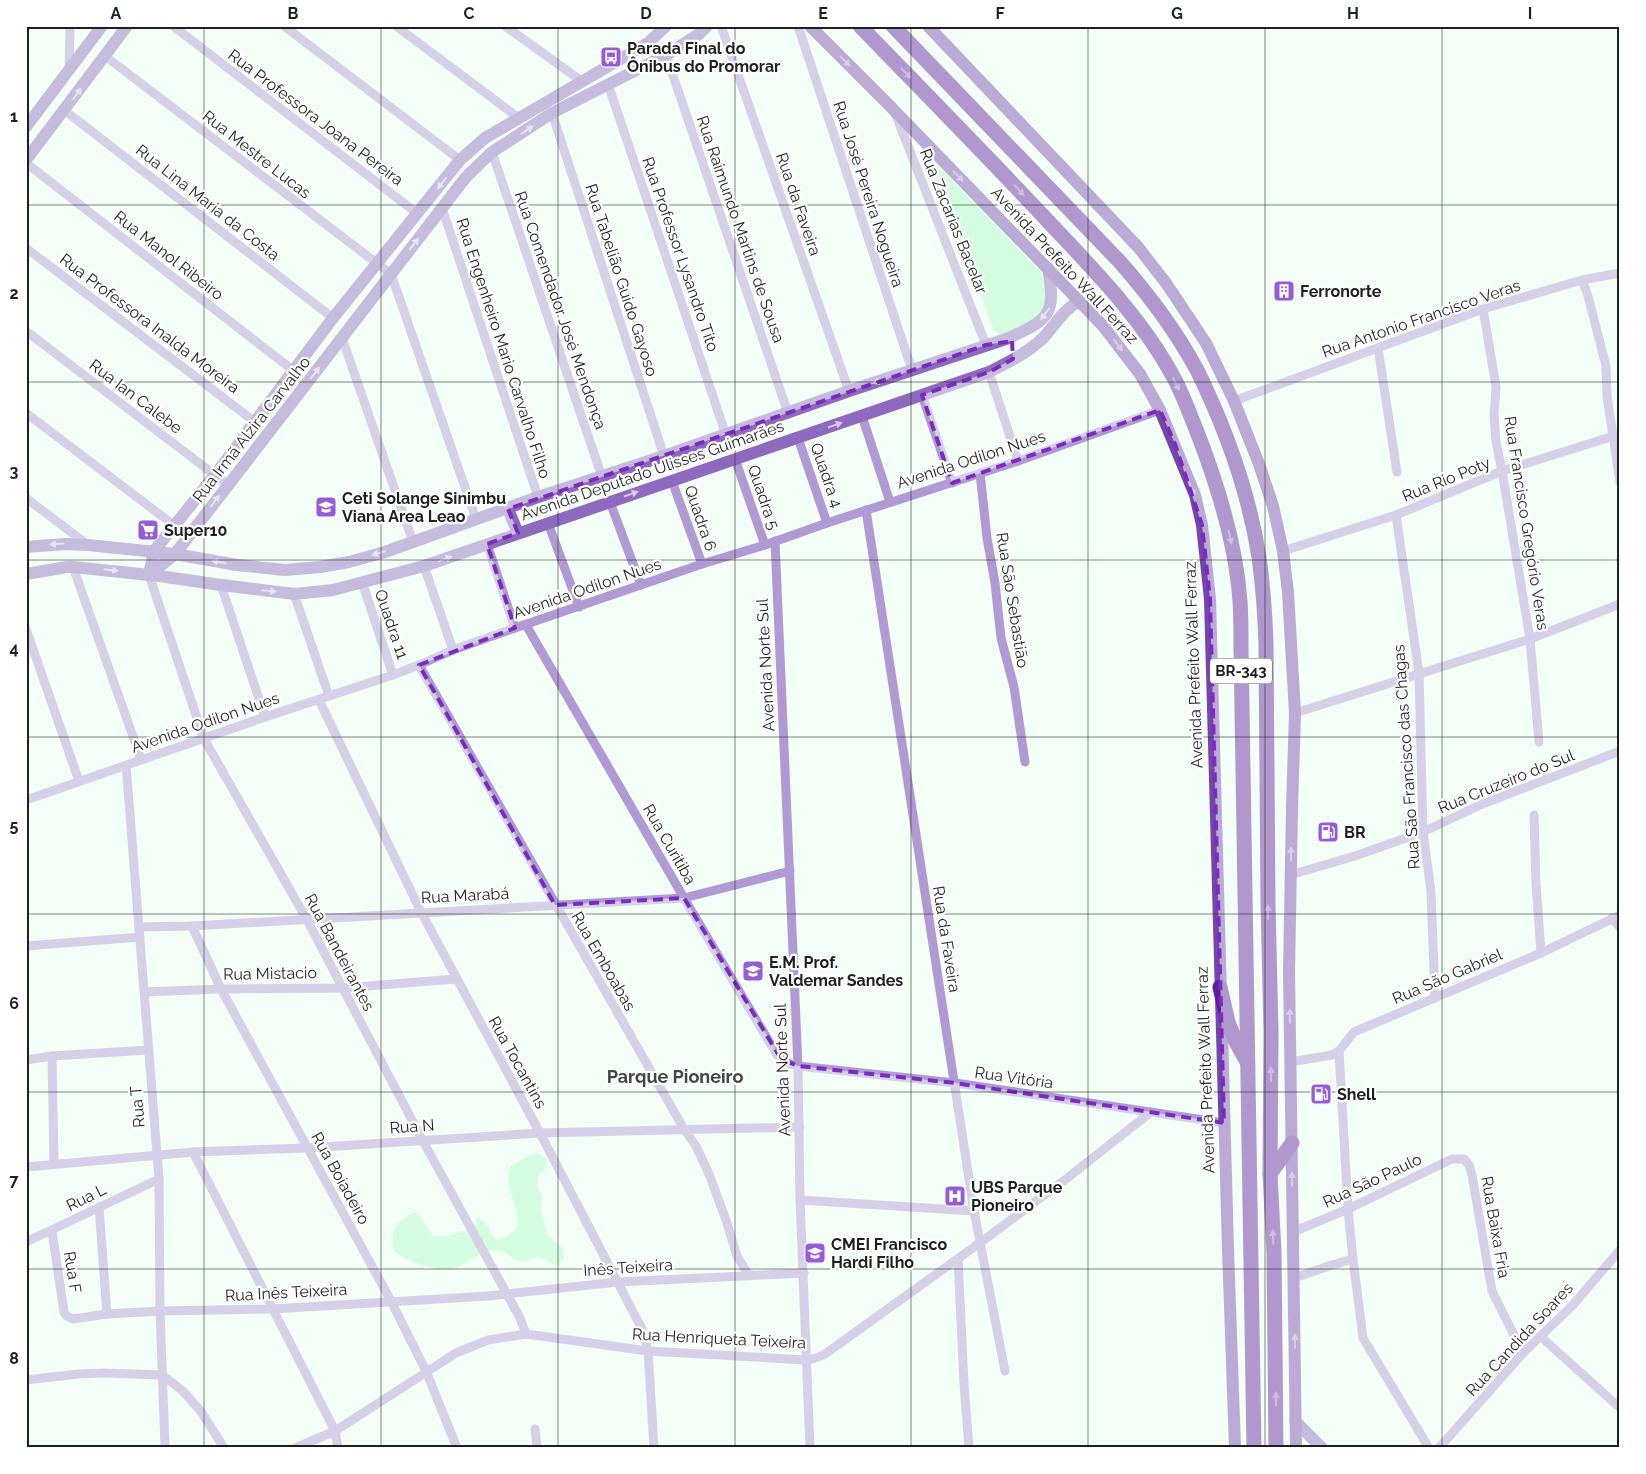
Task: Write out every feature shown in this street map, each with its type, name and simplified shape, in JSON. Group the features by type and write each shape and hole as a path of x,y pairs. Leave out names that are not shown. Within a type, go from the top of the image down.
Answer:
{"highway":[{"name":"Avenida Prefeito Wall Ferraz","path":"860,26 1102,278 1150,341 1173,377 1211,467 1229,532 1240,601 1254,1448"},
{"name":"BR-343","path":"893,26 1120,262 1149,296 1196,368 1234,460 1250,516 1259,555 1264,601 1271,1032 1270,1174 1274,1253 1276,1448"},
{"path":"1220,986 1228,1022 1248,1064"},
{"path":"1270,1174 1292,1143"}],"main road":[{"name":"Avenida Prefeito Wall Ferraz","path":"810,26 893,108 1048,268 1120,347 1140,374 1160,410 1195,495 1206,551 1212,653 1220,986 1235,1448"},
{"path":"928,26 1138,247 1166,283 1206,343 1234,401 1273,506 1283,551 1288,592 1295,712 1290,875 1290,1062 1295,1422 1298,1446"}],"street":[{"path":"69,70 70,26"},
{"path":"26,127 102,26"},
{"path":"26,162 127,26"},
{"name":"Rua Professora Joana Pereira","path":"173,26 418,214"},
{"path":"284,26 460,160"},
{"path":"396,26 519,118"},
{"path":"505,26 582,82"},
{"name":"Rua Irmã Alzira Carvalho","path":"149,575 154,552 176,526 333,318 460,160 485,138 648,43 666,26"},
{"name":"Rua Irmã Alzira Carvalho","path":"149,575 175,554 466,177 492,152 552,113 666,55 699,34 707,26"},
{"name":"Rua da Faveira","path":"721,26 849,391"},
{"name":"Rua José Pereira Nogueira","path":"798,26 912,370"},
{"name":"Rua Raimundo Martins de Sousa","path":"666,55 788,412"},
{"name":"Rua Mestre Lucas","path":"105,56 391,274"},
{"name":"Rua Professor Lysandro Tito","path":"608,84 726,435"},
{"name":"Rua Zacarias Bacelar","path":"893,108 986,345"},
{"name":"Rua Lina Maria da Costa","path":"64,110 333,318"},
{"name":"Rua Tabelião Guido Gayoso","path":"552,113 664,456"},
{"name":"Rua Comendador José Mendonça","path":"492,152 602,477"},
{"name":"Rua Manol Ribeiro","path":"26,162 294,370"},
{"name":"Rua Engenheiro Mario Carvalho Filho","path":"442,208 538,497"},
{"name":"Rua Professora Inalda Moreira","path":"26,248 255,422"},
{"name":"Avenida Deputado Ulisses Guimarães","path":"26,547 65,544 88,545 175,554 237,565 285,570 349,562 413,542 538,497 1010,338 1032,327 1045,316 1051,305 1048,268"},
{"name":"Rua Antonio Francisco Veras","path":"1234,401 1484,309 1582,280 1620,273"},
{"path":"391,274 476,519"},
{"path":"1582,280 1606,366 1607,396 1617,435 1620,482"},
{"name":"Avenida Deputado Ulisses Guimarães","path":"26,574 73,567 294,594 333,590 424,566 989,372 1013,359 1041,340 1069,307 1076,303 1082,304"},
{"name":"Rua Francisco Gregório Veras","path":"1484,309 1496,387 1494,416 1496,442 1530,639 1539,742"},
{"name":"Rua Ian Calebe","path":"26,332 228,485"},
{"path":"342,338 413,542"},
{"path":"1010,338 1014,344 1013,359"},
{"path":"1378,348 1397,472"},
{"path":"989,372 1018,461"},
{"path":"922,395 952,483"},
{"name":"Avenida Odilon Nues","path":"26,800 419,665 453,650 515,628 702,564 1018,461 1160,410"},
{"path":"26,413 176,526"},
{"path":"862,416 890,502"},
{"name":"Rua Rio Poty","path":"1283,551 1396,515 1502,472 1617,435"},
{"name":"Quadra 4","path":"798,438 827,523"},
{"name":"Quadra 5","path":"736,459 765,545"},
{"name":"Rua São Sebastião","path":"980,473 1001,638 1014,687 1025,762"},
{"name":"Quadra 6","path":"672,481 702,564"},
{"path":"26,498 88,545"},
{"path":"610,502 641,585"},
{"path":"508,509 518,533"},
{"name":"Rua da Faveira","path":"866,510 974,1211 1005,1371"},
{"name":"Rua São Francisco das Chagas","path":"1396,515 1419,672 1423,832 1431,892 1435,998"},
{"path":"548,523 579,607"},
{"name":"Avenida Norte Sul","path":"775,541 798,1066 800,1200 810,1448"},
{"path":"486,544 515,628"},
{"path":"424,566 453,650"},
{"path":"73,567 141,760"},
{"name":"Rua Bandeirantes","path":"149,575 204,739 306,918 423,1141 520,1318 526,1334"},
{"name":"Quadra 11","path":"362,582 393,674"},
{"path":"221,586 265,717"},
{"path":"294,594 329,696"},
{"path":"1295,712 1530,639 1620,604"},
{"name":"Rua Curitiba","path":"526,625 777,1055 790,1064 798,1066"},
{"path":"26,629 79,781"},
{"name":"Rua Emboabas","path":"419,665 554,905 684,1129 696,1146 709,1174 737,1256 748,1274 752,1275"},
{"name":"Rua Tocantins","path":"319,700 421,912 540,1132 643,1331 648,1352 654,1448"},
{"name":"Rua Cruzeiro do Sul","path":"1290,875 1355,856 1423,832 1480,805 1620,751"},
{"name":"Rua T","path":"126,765 159,1179 160,1311 165,1448"},
{"path":"1534,815 1536,884 1541,952"},
{"name":"Rua Marabá","path":"139,927 192,926 306,918 684,898 790,872"},
{"path":"1616,917 1620,928"},
{"name":"Rua São Gabriel","path":"1339,1052 1354,1032 1541,952 1616,917"},
{"name":"Rua Boiadeiro","path":"192,926 221,989 391,1301 426,1371 457,1448"},
{"path":"26,946 140,937"},
{"name":"Rua Mistacio","path":"145,992 343,988 456,979"},
{"path":"26,1060 52,1056 148,1050"},
{"path":"1290,1062 1339,1052 1348,1209 1363,1338 1429,1448"},
{"path":"52,1056 54,1164"},
{"name":"Rua Vitória","path":"798,1066 955,1083 1224,1123"},
{"name":"Rua Henriqueta Teixeira","path":"295,1448 335,1431 456,1353 488,1340 526,1334 648,1352 806,1360 816,1358 825,1354 981,1242 1066,1179 1151,1112"},
{"name":"Rua N","path":"26,1167 193,1152 307,1148 540,1132 800,1127"},
{"path":"193,1152 335,1431 338,1448"},
{"name":"Rua São Paulo","path":"1293,1232 1348,1209 1452,1159 1464,1159"},
{"name":"Rua Baixa Fria","path":"1464,1159 1469,1165 1472,1176 1492,1291 1524,1354"},
{"name":"Rua L","path":"26,1242 159,1179"},
{"path":"800,1200 974,1211"},
{"path":"99,1207 106,1314"},
{"name":"Rua F","path":"52,1231 64,1312 67,1316"},
{"name":"Rua Candida Soares","path":"1439,1448 1540,1336 1572,1306 1620,1250"},
{"path":"958,1258 969,1448"},
{"path":"1294,1278 1353,1260"},
{"path":"752,1275 804,1273"},
{"name":"Inês Teixeira","path":"506,1294 618,1282 752,1275"},
{"name":"Rua Inês Teixeira","path":"67,1316 73,1319 106,1314 272,1309 506,1294"},
{"path":"1540,1336 1620,1408"},
{"path":"26,1380 105,1373 162,1376 183,1391 202,1414 224,1448"},
{"path":"1295,1422 1322,1448"},
{"path":"535,1429 537,1448"}],"highlighted area":[{"path":"1012,341 1013,359 989,372 922,395 952,483 1160,410 1175,444 1202,525 1210,599 1224,1123 955,1083 798,1066 781,1059 684,898 555,905 419,665 515,628 487,544 518,533 508,509 986,345"}],"green space":[{"path":"929,156 1042,273 1047,288 1047,305 1032,322 1003,337 994,331"},
{"path":"538,1153 547,1159 545,1169 538,1176 537,1186 542,1195 542,1215 548,1235 563,1249 564,1259 556,1266 538,1256 524,1261 492,1250 478,1254 458,1267 443,1269 424,1266 393,1250 392,1243 396,1226 404,1218 415,1212 423,1220 433,1236 460,1233 475,1227 477,1217 486,1223 496,1240 508,1236 515,1230 518,1222 509,1186 508,1177 511,1166"}],"place":[{"name":"Parada Final do Ônibus do Promorar","path":"611,57"},
{"name":"Ferronorte","path":"1284,291"},
{"name":"Ceti Solange Sinimbu Viana Area Leao","path":"326,507"},
{"name":"Super10","path":"148,530"},
{"name":"BR","path":"1328,832"},
{"name":"E.M. Prof. Valdemar Sandes","path":"753,971"},
{"name":"Shell","path":"1321,1094"},
{"name":"UBS Parque Pioneiro","path":"955,1196"},
{"name":"CMEI Francisco Hardi Filho","path":"815,1253"}],"district":[{"name":"Parque Pioneiro","path":"675,1077"}]}
